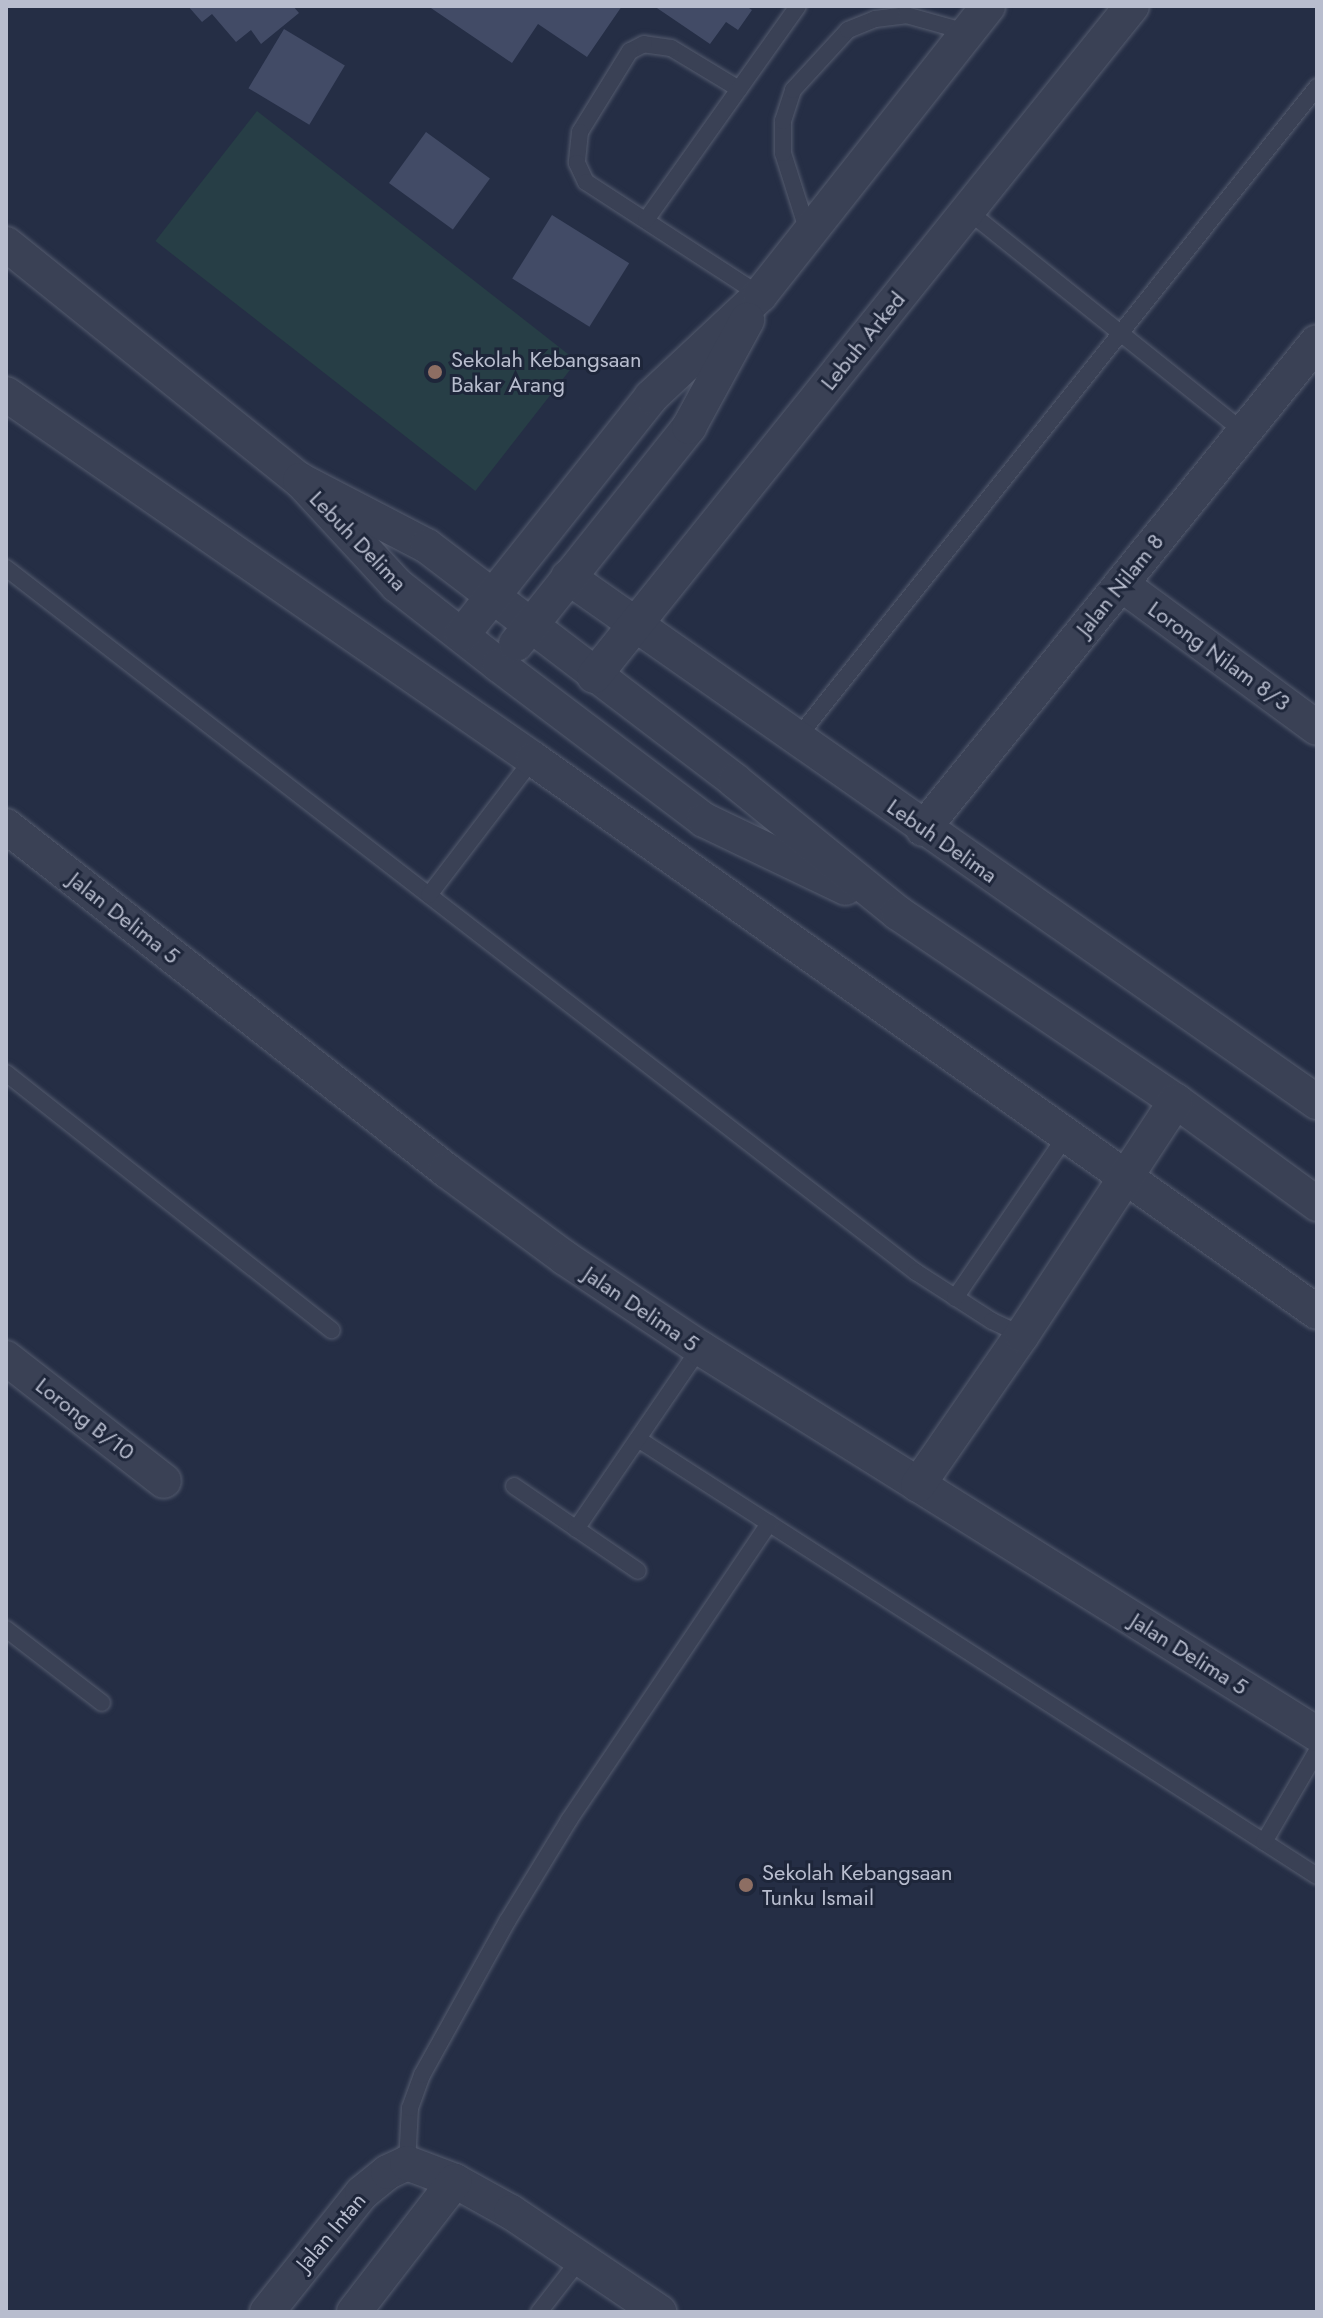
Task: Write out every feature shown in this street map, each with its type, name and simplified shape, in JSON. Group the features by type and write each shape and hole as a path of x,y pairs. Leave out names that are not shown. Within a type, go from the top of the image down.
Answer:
{"street":[{"path":"462,635 651,397 760,295 988,6"},
{"name":"Lebuh Arked","path":"594,676 1132,6"},
{"name":"Lebuh Delima","path":"6,244 300,480 397,585 704,820 898,913"},
{"path":"499,665 689,427 760,295"},
{"name":"Jalan Nilam 8","path":"923,829 1317,342"},
{"path":"6,394 533,759 1317,1312"},
{"name":"Lebuh Delima","path":"300,480 427,546 735,781 898,913 1176,1101 1317,1204"},
{"name":"Lebuh Delima","path":"568,577 798,737 923,829 1317,1102"},
{"name":"Lorong Nilam 8/3","path":"1121,584 1317,728"},
{"name":"Jalan Delima 5","path":"6,826 446,1170 565,1258 700,1348 1317,1734"},
{"path":"918,1485 1022,1335 1176,1101"},
{"name":"Lorong B/10","path":"6,1358 164,1481"},
{"path":"407,2163 455,2181 581,2258 659,2312"},
{"name":"Jalan Intan","path":"267,2312 362,2193 388,2172 407,2163"},
{"path":"354,2312 455,2181"}],"lane":[{"path":"646,220 798,6"},
{"path":"808,234 783,153 783,121 793,90 848,30 875,19 906,15 967,32"},
{"path":"739,89 671,48 644,44 630,51 580,132 577,163 586,182 760,295"},
{"path":"798,737 1317,87"},
{"path":"968,211 1244,432"},
{"path":"6,568 916,1272 955,1298 1022,1335"},
{"path":"429,895 533,759"},
{"path":"6,1073 332,1330"},
{"path":"955,1298 1066,1136"},
{"path":"576,1529 700,1348"},
{"path":"638,1439 1317,1876"},
{"path":"514,1486 638,1571"},
{"path":"407,2163 410,2108 422,2075 508,1920 569,1820 769,1523"},
{"path":"6,1629 102,1703"},
{"path":"1264,1842 1317,1751"},
{"path":"539,2312 581,2258"}],"shaded area":[{"path":"257,111 577,361 475,491 155,241"}],"building":[{"path":"188,6 293,6 299,13 261,44 251,30 236,42 212,14 202,22"},
{"path":"428,6 622,6 587,57 538,24 512,63"},
{"path":"654,6 746,6 752,10 738,30 726,22 710,44"},
{"path":"284,29 345,66 309,125 248,88"},
{"path":"426,132 490,178 453,229 389,183"},
{"path":"552,215 629,263 589,327 512,279"}],"place":[{"name":"Sekolah Kebangsaan Bakar Arang","path":"435,372"},
{"name":"Sekolah Kebangsaan Tunku Ismail","path":"746,1885"}]}
